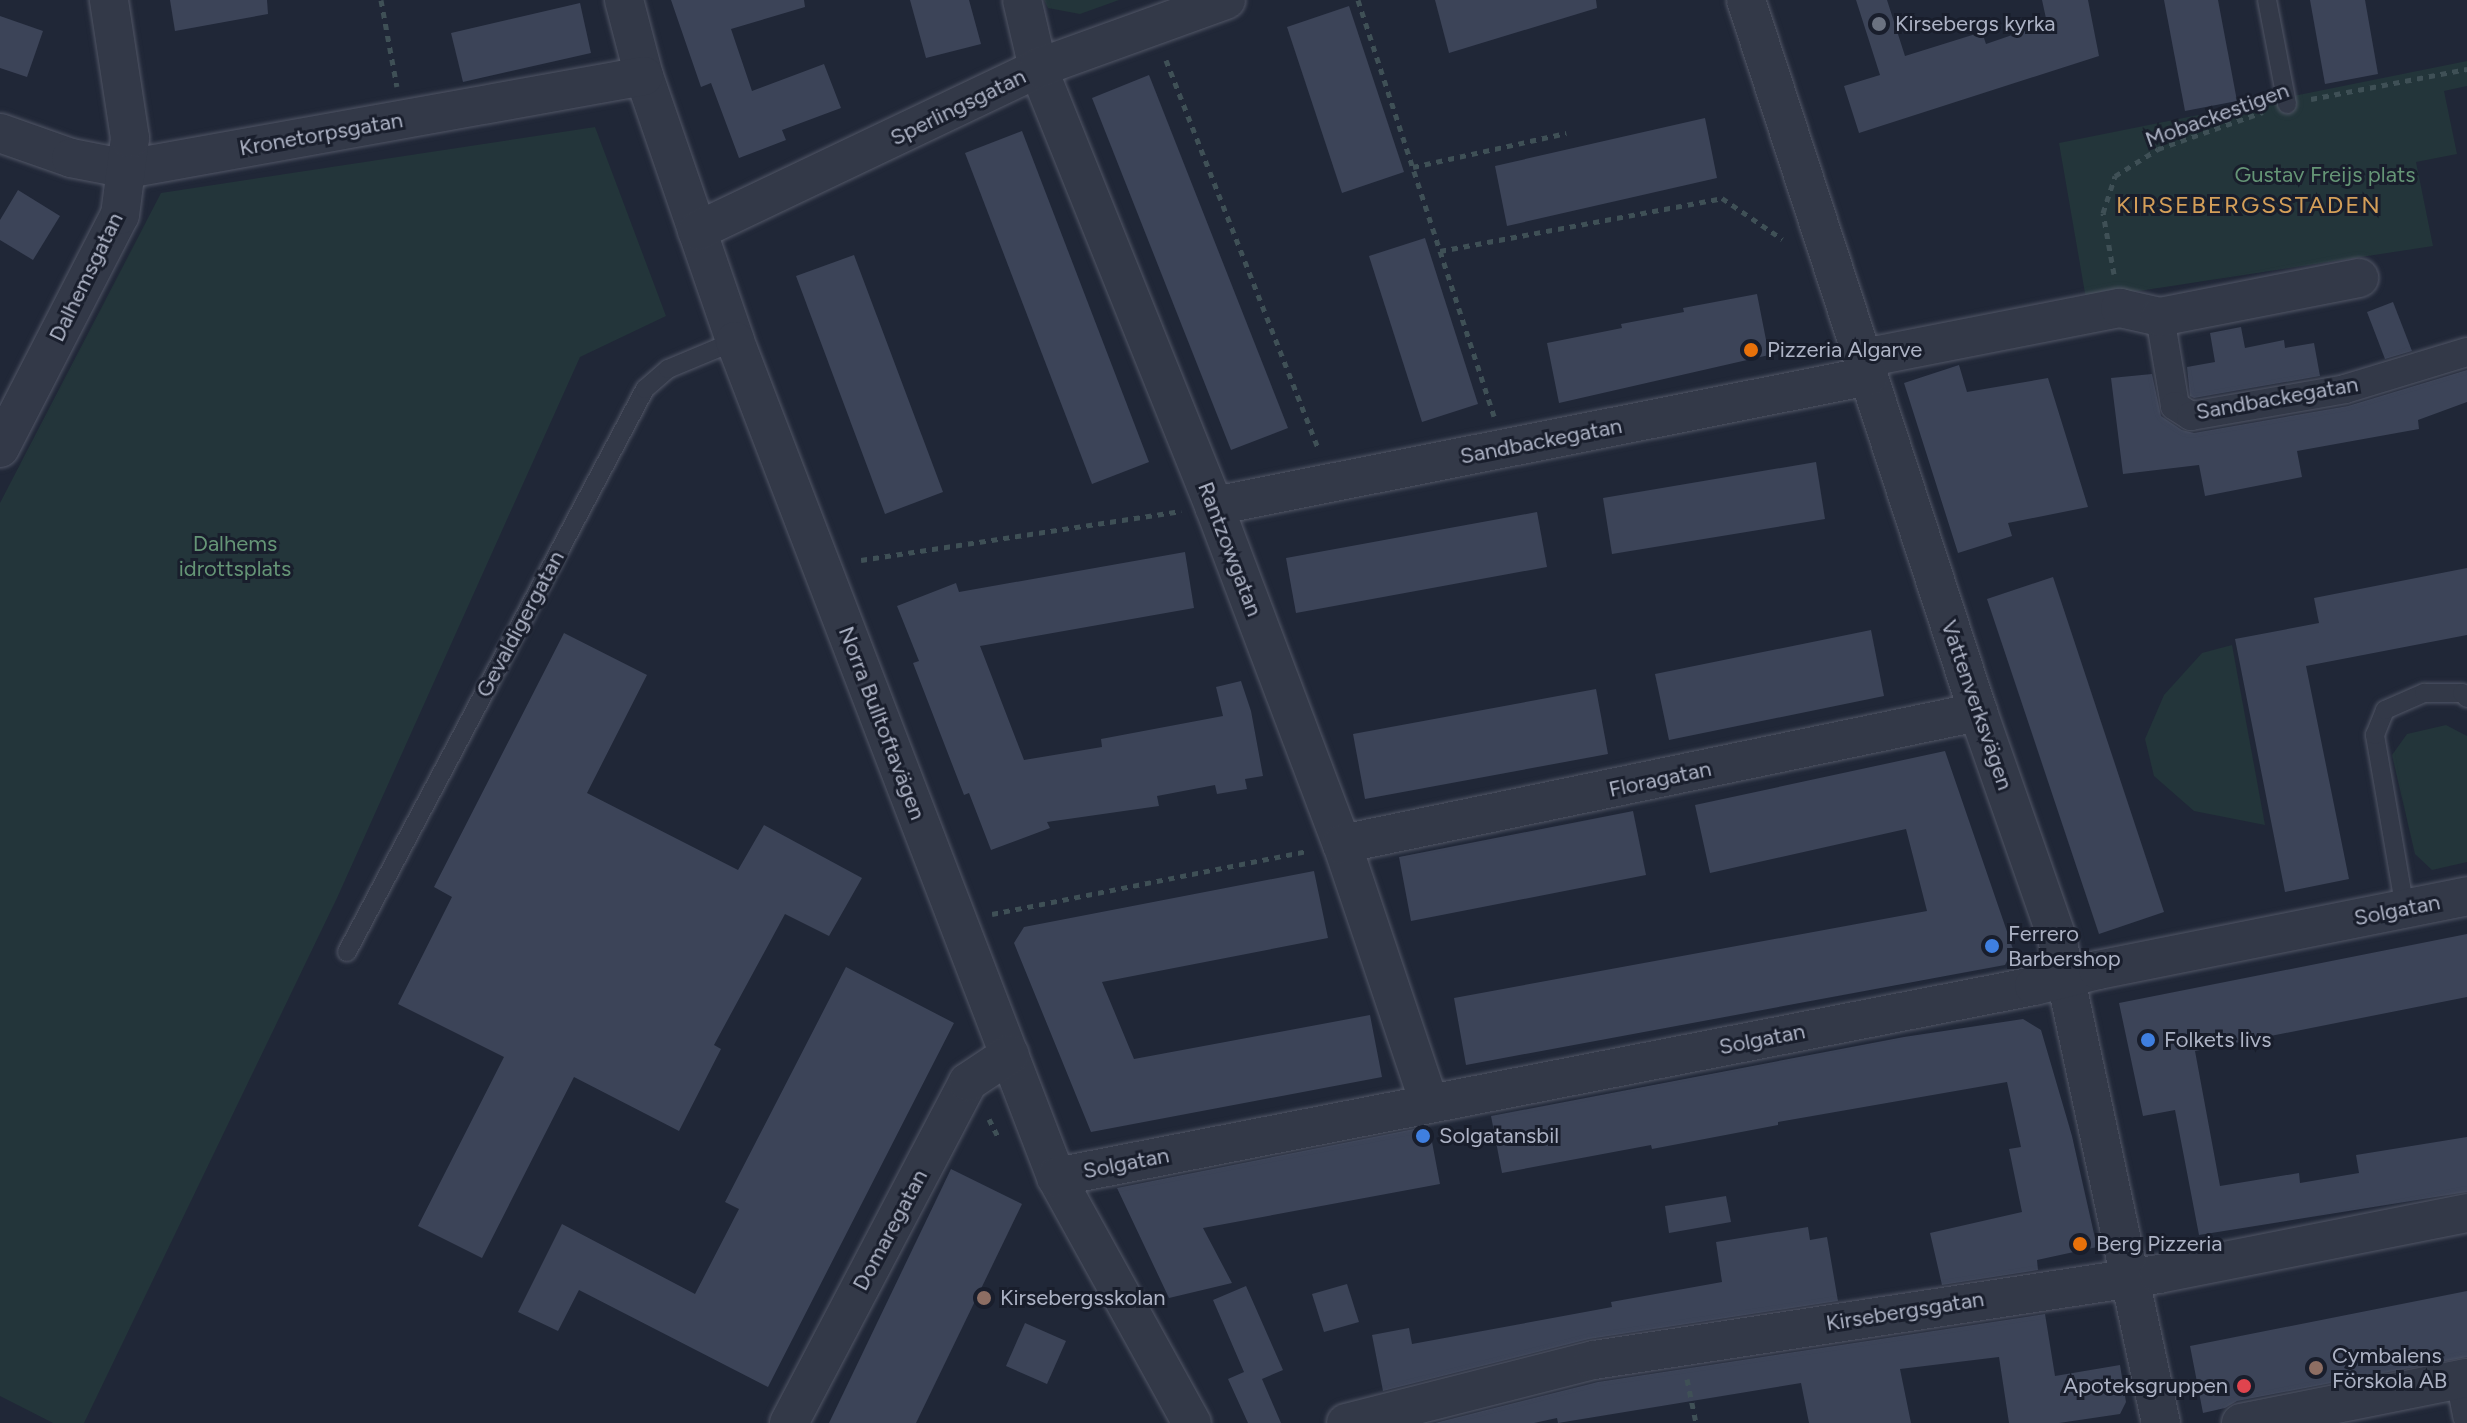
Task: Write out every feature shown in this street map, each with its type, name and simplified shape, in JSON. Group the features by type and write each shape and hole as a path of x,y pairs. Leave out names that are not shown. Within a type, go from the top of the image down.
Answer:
{"street":[{"name":"Dalhemsgatan","path":"0,448 120,215 130,138 109,0"},
{"name":"Norra Bulltoftavägen","path":"624,0 644,76 735,341 1056,1177 1192,1423"},
{"name":"Rantzowgatan","path":"1022,0 1038,68 1200,508 1429,1103"},
{"name":"Sperlingsgatan","path":"697,231 1038,68 1226,0"},
{"name":"Vattenverksvägen","path":"1746,0 1978,712 2057,938 2161,1423"},
{"name":"Kronetorpsgatan","path":"0,133 71,158 127,169 644,76"},
{"name":"Sandbackegatan","path":"1200,508 1866,367 2120,308 2160,317 2359,278"},
{"name":"Sandbackegatan","path":"2160,317 2175,406 2191,416 2345,389 2467,352"},
{"name":"Floragatan","path":"1328,847 1978,712"},
{"name":"Solgatan","path":"1056,1177 2066,979 2467,896"},
{"name":"Domaregatan","path":"789,1423 968,1082 1010,1054"},
{"name":"Kirsebergsgatan","path":"1346,1423 1594,1360 2159,1274 2467,1213"},
{"path":"2241,1423 2465,1391"}],"lane":[{"path":"2267,0 2287,104"},
{"name":"Gevaldigergatan","path":"347,952 645,389 668,369 735,341"},
{"path":"2405,909 2375,735 2385,710 2424,693 2462,693 2467,698"}],"path":[{"path":"381,0 402,120"},
{"path":"1358,0 1497,424"},
{"path":"1162,49 1322,458"},
{"name":"Mobackestigen","path":"2120,308 2103,213 2115,176 2158,149 2287,104 2467,69"},
{"path":"1413,167 1566,133"},
{"path":"1440,251 1722,198 1782,239"},
{"path":"861,560 1200,508"},
{"path":"991,914 1328,847"}],"green space":[{"path":"1044,0 1119,0 1080,14 1048,8"},
{"name":"Gustav Freijs plats","path":"2467,61 2467,86 2444,91 2457,154 2416,162 2433,246 2086,299 2059,143"},
{"name":"Dalhems idrottsplats","path":"595,127 666,316 580,357 337,898 84,1423 53,1423 0,1396 0,503 161,193"},
{"path":"2232,645 2265,825 2194,811 2154,776 2145,739 2164,695 2202,653"},
{"path":"2446,725 2467,736 2467,862 2432,870 2415,854 2392,755 2407,734"}],"building":[{"path":"170,0 267,0 268,14 175,31"},
{"path":"671,0 804,0 805,7 731,29 752,91 824,64 841,108 782,130 786,140 739,158 711,83 701,87"},
{"path":"910,0 969,0 981,44 926,58"},
{"path":"1435,0 1596,0 1597,8 1449,53"},
{"path":"1856,0 1887,0 1905,56 1982,32 1986,44 2047,23 2042,0 2088,0 2099,56 1859,133 1844,86 1880,75"},
{"path":"2164,0 2218,0 2237,101 2185,111"},
{"path":"2310,0 2365,0 2378,74 2325,84"},
{"path":"580,3 591,53 463,82 451,33"},
{"path":"1349,6 1404,172 1342,193 1287,27"},
{"path":"0,16 43,31 27,77 0,68"},
{"path":"1149,75 1288,428 1231,450 1092,98"},
{"path":"1705,118 1717,178 1507,226 1495,166"},
{"path":"1022,131 1149,462 1092,484 965,153"},
{"path":"18,190 60,216 33,260 0,240 0,220"},
{"path":"1425,238 1478,404 1422,422 1369,256"},
{"path":"854,255 943,492 885,514 796,276"},
{"path":"1757,294 1769,355 1559,403 1547,343 1622,328 1621,324 1684,312 1683,308"},
{"path":"2393,302 2412,351 2385,359 2367,312"},
{"path":"2241,327 2245,348 2284,340 2285,348 2314,343 2320,376 2194,398 2190,396 2187,367 2215,362 2210,333"},
{"path":"1959,365 1967,392 2048,378 2088,507 2008,523 2012,536 1958,553 1904,383"},
{"path":"2467,370 2467,402 2418,420 2419,429 2297,451 2302,477 2205,496 2199,465 2123,474 2111,378 2152,374 2161,416 2182,430 2194,433 2348,406"},
{"path":"1816,462 1825,519 1612,554 1603,498"},
{"path":"1537,512 1547,567 1296,613 1286,558"},
{"path":"1185,552 1194,608 980,646 1024,760 1102,747 1101,739 1223,716 1216,687 1241,681 1251,711 1263,776 1245,779 1247,789 1217,794 1215,785 1157,796 1159,806 1047,822 1050,828 991,850 969,793 964,795 913,663 919,661 897,606 956,583 959,592"},
{"path":"2467,568 2467,635 2306,666 2349,879 2285,892 2235,639 2319,623 2314,598"},
{"path":"2053,577 2164,912 2099,934 1987,599"},
{"path":"1871,630 1884,696 1669,740 1655,674"},
{"path":"564,633 647,675 587,793 738,870 764,825 862,878 829,936 785,914 714,1045 721,1049 679,1131 574,1077 482,1258 418,1226 504,1057 398,1004 452,897 434,887"},
{"path":"1596,689 1608,754 1365,799 1353,734"},
{"path":"1945,751 2013,949 2005,965 1466,1065 1454,998 1927,911 1906,829 1710,873 1695,805"},
{"path":"1633,811 1646,875 1411,921 1399,857"},
{"path":"1314,871 1328,938 1102,982 1134,1059 1370,1015 1382,1077 1091,1132 1014,943 1024,927"},
{"path":"2467,934 2467,997 2195,1051 2220,1186 2299,1173 2300,1183 2359,1173 2356,1155 2467,1137 2467,1192 2199,1235 2175,1110 2143,1116 2119,1003"},
{"path":"846,967 954,1023 768,1387 579,1290 558,1331 518,1312 562,1224 695,1294 739,1209 725,1202"},
{"path":"2023,1019 2041,1030 2072,1136 2097,1247 2037,1260 2038,1270 1942,1285 1930,1233 2022,1212 2009,1149 2021,1147 2007,1082 1778,1122 1778,1125 1652,1149 1651,1145 1502,1173 1491,1116 1904,1037"},
{"path":"1429,1126 1440,1184 1203,1228 1232,1283 1169,1298 1117,1188"},
{"path":"951,1169 1022,1204 916,1423 829,1423"},
{"path":"1726,1196 1731,1222 1669,1233 1665,1206"},
{"path":"1808,1227 1810,1240 1827,1237 1838,1301 1589,1339 1383,1391 1372,1335 1409,1328 1412,1344 1612,1307 1611,1302 1722,1282 1716,1242"},
{"path":"1347,1284 1359,1322 1324,1332 1312,1294"},
{"path":"1246,1286 1283,1370 1262,1379 1281,1423 1248,1423 1228,1379 1244,1372 1213,1300"},
{"path":"2467,1291 2467,1357 2237,1401 2225,1408 2203,1413 2190,1346"},
{"path":"2045,1314 2055,1376 2120,1365 2126,1402 2120,1414 2059,1423 2009,1423 1999,1357 1900,1369 1911,1423 1809,1423 1801,1383 1558,1423 1557,1418 1534,1423 1435,1423 1598,1382"},
{"path":"1025,1323 1066,1341 1047,1384 1006,1366"}],"place":[{"name":"Kirsebergs kyrka","path":"1879,24"},
{"name":"Pizzeria Algarve","path":"1751,350"},
{"name":"Ferrero Barbershop","path":"1992,946"},
{"name":"Folkets livs","path":"2148,1040"},
{"name":"Solgatansbil","path":"1423,1136"},
{"name":"Berg Pizzeria","path":"2080,1244"},
{"name":"Kirsebergsskolan","path":"984,1298"},
{"name":"Cymbalens Förskola AB","path":"2316,1368"},
{"name":"Apoteksgruppen","path":"2244,1386"}],"district":[{"name":"KIRSEBERGSSTADEN","path":"2249,205"}]}
